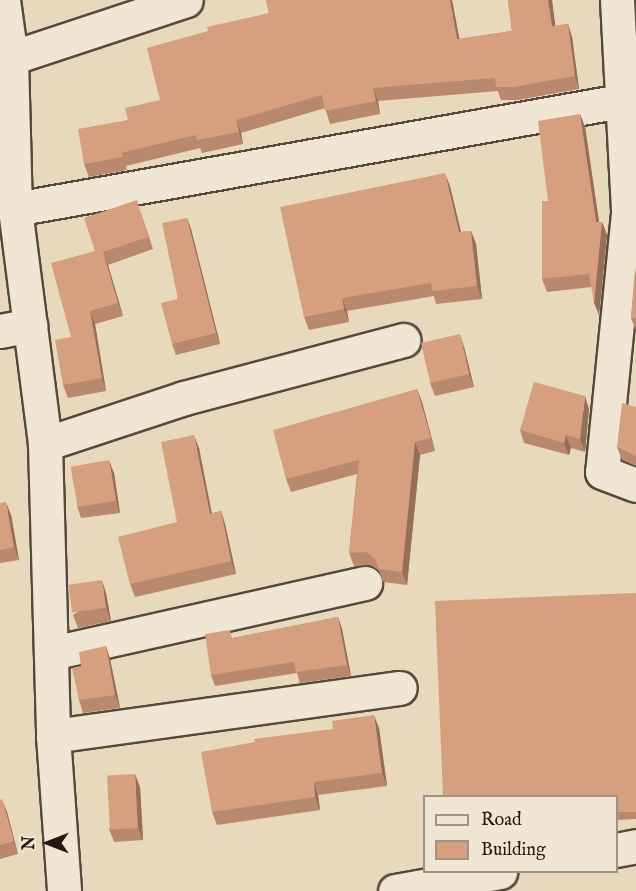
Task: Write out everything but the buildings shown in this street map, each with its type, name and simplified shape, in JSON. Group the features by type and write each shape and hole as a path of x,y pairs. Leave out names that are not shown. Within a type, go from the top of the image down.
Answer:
{"street":[{"path":"3,0 11,58 6,142 15,209 15,328 45,444 53,736 64,891"},
{"path":"11,58 186,0"},
{"path":"617,0 628,213 602,472 636,484"},
{"path":"15,209 621,101"},
{"path":"45,444 184,398 403,340"},
{"path":"52,653 365,583"},
{"path":"53,736 400,688"},
{"path":"618,850 636,846"},
{"path":"395,891 494,873"}]}
